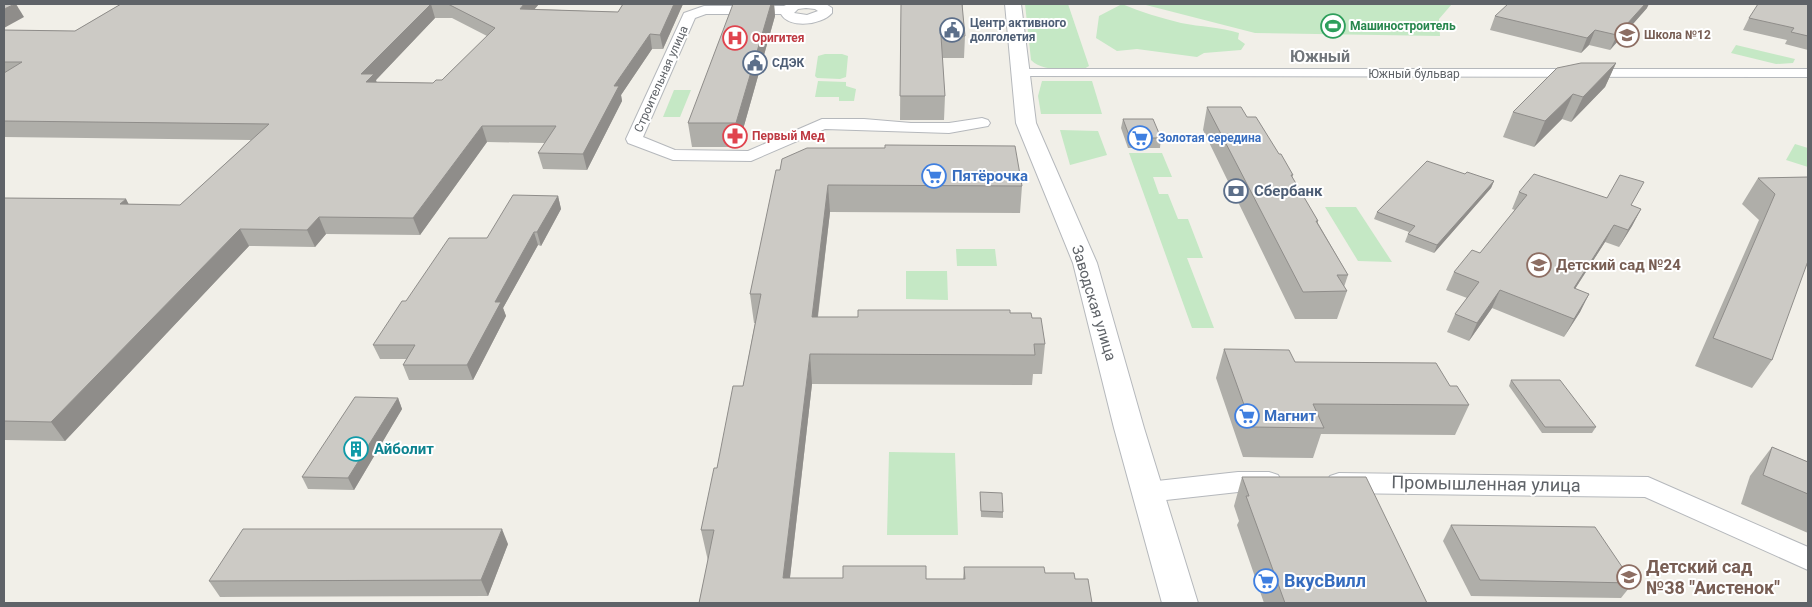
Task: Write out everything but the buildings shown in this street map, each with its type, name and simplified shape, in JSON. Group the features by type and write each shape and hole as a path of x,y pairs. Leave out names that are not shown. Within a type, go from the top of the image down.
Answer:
{"street":[{"name":"Заводская улица","path":"1013,4 1028,129 1039,150 1085,263 1180,603"},
{"name":"Строительная улица","path":"788,10 704,10 689,16 634,139 674,155 751,156 822,124 949,128 982,123"},
{"name":"Южный бульвар","path":"1021,73 1808,74"},
{"name":"Промышленная улица","path":"1148,492 1238,482 1648,487 1808,559"}],"green space":[{"path":"1025,4 1068,4 1089,66 1084,69 1056,69 1042,67 1031,60"},
{"path":"1122,4 1151,15 1181,23 1225,29 1239,33 1238,39 1245,44 1241,50 1204,53 1197,57 1137,49 1117,51 1096,38 1099,16"},
{"name":"Машиностроитель","path":"1142,4 1452,4 1439,19 1440,36 1255,33"},
{"path":"1736,45 1795,59 1793,63 1776,64 1731,53"},
{"path":"842,54 848,56 846,77 840,79 817,78 815,76 818,56"},
{"path":"818,81 846,82 846,86 856,89 854,101 839,101 839,97 815,97"},
{"path":"1042,81 1092,81 1102,114 1041,114 1038,96"},
{"path":"674,90 691,90 680,117 663,117"},
{"path":"1060,130 1098,131 1107,155 1070,165"},
{"path":"1795,144 1808,148 1808,167 1786,160"},
{"path":"1129,153 1162,153 1172,177 1153,177 1159,194 1168,194 1178,219 1188,219 1203,258 1187,258 1214,328 1192,328"},
{"path":"1325,207 1356,207 1392,262 1358,261"},
{"path":"956,249 995,249 997,266 957,266"},
{"path":"906,271 947,271 948,300 906,299"},
{"path":"889,452 955,453 958,535 887,535"}],"place":[{"name":"Машиностроитель","path":"1333,26"},
{"name":"Центр активного долголетия","path":"952,30"},
{"name":"Школа №12","path":"1627,35"},
{"name":"Оригитея","path":"735,38"},
{"name":"СДЭК","path":"755,63"},
{"name":"Первый Мед","path":"735,136"},
{"name":"Золотая середина","path":"1140,138"},
{"name":"Пятёрочка","path":"934,176"},
{"name":"Сбербанк","path":"1236,191"},
{"name":"Детский сад №24","path":"1539,265"},
{"name":"Магнит","path":"1247,416"},
{"name":"Айболит","path":"356,449"},
{"name":"Детский сад №38 \"Аистенок\"","path":"1629,577"},
{"name":"ВкусВилл","path":"1266,581"}],"district":[{"name":"Южный","path":"1320,56"}]}
